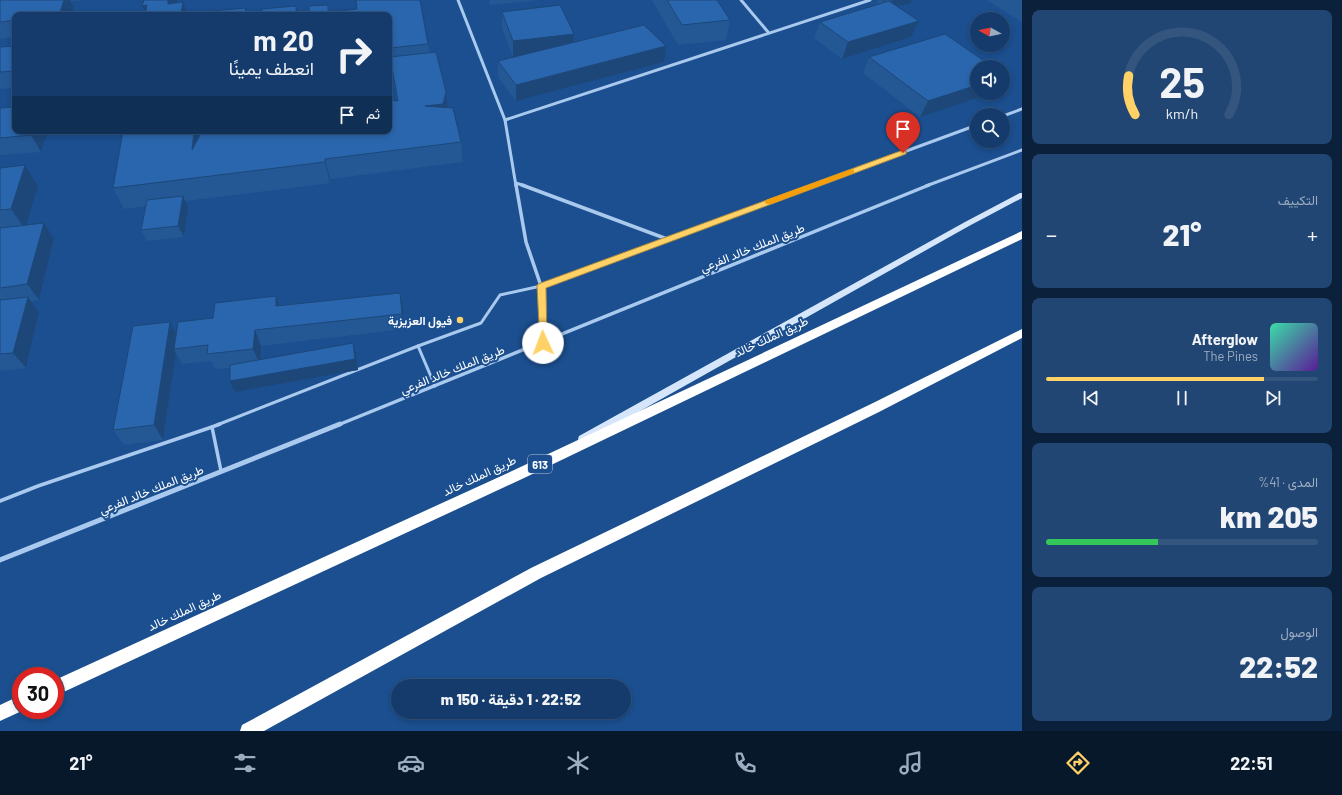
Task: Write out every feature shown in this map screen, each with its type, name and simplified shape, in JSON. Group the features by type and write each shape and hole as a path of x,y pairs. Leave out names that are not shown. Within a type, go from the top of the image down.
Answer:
{"highway":[{"name":"طريق الملك خالد","path":"64,684 517,475 1022,235"},
{"path":"248,731 536,574 875,408 1022,333"},
{"path":"0,713 12,707"}],"main road":[{"path":"517,475 967,224 1022,195"}],"street":[{"path":"458,0 505,120 526,242 541,286 543,343"},
{"path":"741,0 768,32"},
{"path":"505,120 768,32 870,0"},
{"path":"1010,113 1022,109"},
{"path":"541,286 970,128"},
{"name":"طريق الملك خالد الفرعي","path":"0,560 543,343 932,184 1022,150"},
{"path":"516,183 667,240"}],"lane":[{"path":"0,501 38,486 212,427 418,346 481,323 500,295 541,286"},
{"path":"418,346 436,386"},
{"path":"212,427 221,471"}],"building":[{"path":"0,0 64,0 60,12 12,12 12,20 0,22"},
{"path":"144,0 168,0 168,4 183,2 181,12 146,12 147,5 142,6"},
{"path":"356,0 420,0 428,44 392,48 392,12 328,12 357,9"},
{"path":"667,0 717,0 730,20 682,25"},
{"path":"883,0 899,0 885,2"},
{"path":"889,1 919,21 848,42 820,22"},
{"path":"328,5 328,12 309,12 309,6"},
{"path":"560,5 574,34 513,41 502,12"},
{"path":"296,6 296,12 262,12 262,9"},
{"path":"246,8 245,12 199,12"},
{"path":"644,25 666,46 516,85 498,61"},
{"path":"945,34 983,60 970,60 970,87 928,101 869,57"},
{"path":"12,46 12,71 0,72 0,47"},
{"path":"436,52 446,92 443,104 425,106 453,108 461,142 325,159 325,162 113,188 122,134 194,134 192,150 200,134 392,134 392,100 398,101 392,68 392,57"},
{"path":"12,107 12,134 31,135 0,138 0,108"},
{"path":"25,165 11,209 0,210 0,168"},
{"path":"183,196 178,226 141,230 147,200"},
{"path":"44,223 27,284 0,288 0,228"},
{"path":"400,293 402,314 255,330 253,349 207,354 208,345 174,349 178,322 213,318 215,303 276,296 276,306"},
{"path":"28,297 13,353 0,354 0,300"},
{"path":"170,322 154,425 113,430 133,326"},
{"path":"353,343 355,359 230,381 230,365"}],"slow traffic":[{"path":"769,202 852,172"}],"place":[{"name":"فيول العزيزية","path":"460,320"}],"route":[{"path":"543,343 541,286 903,153"}]}
